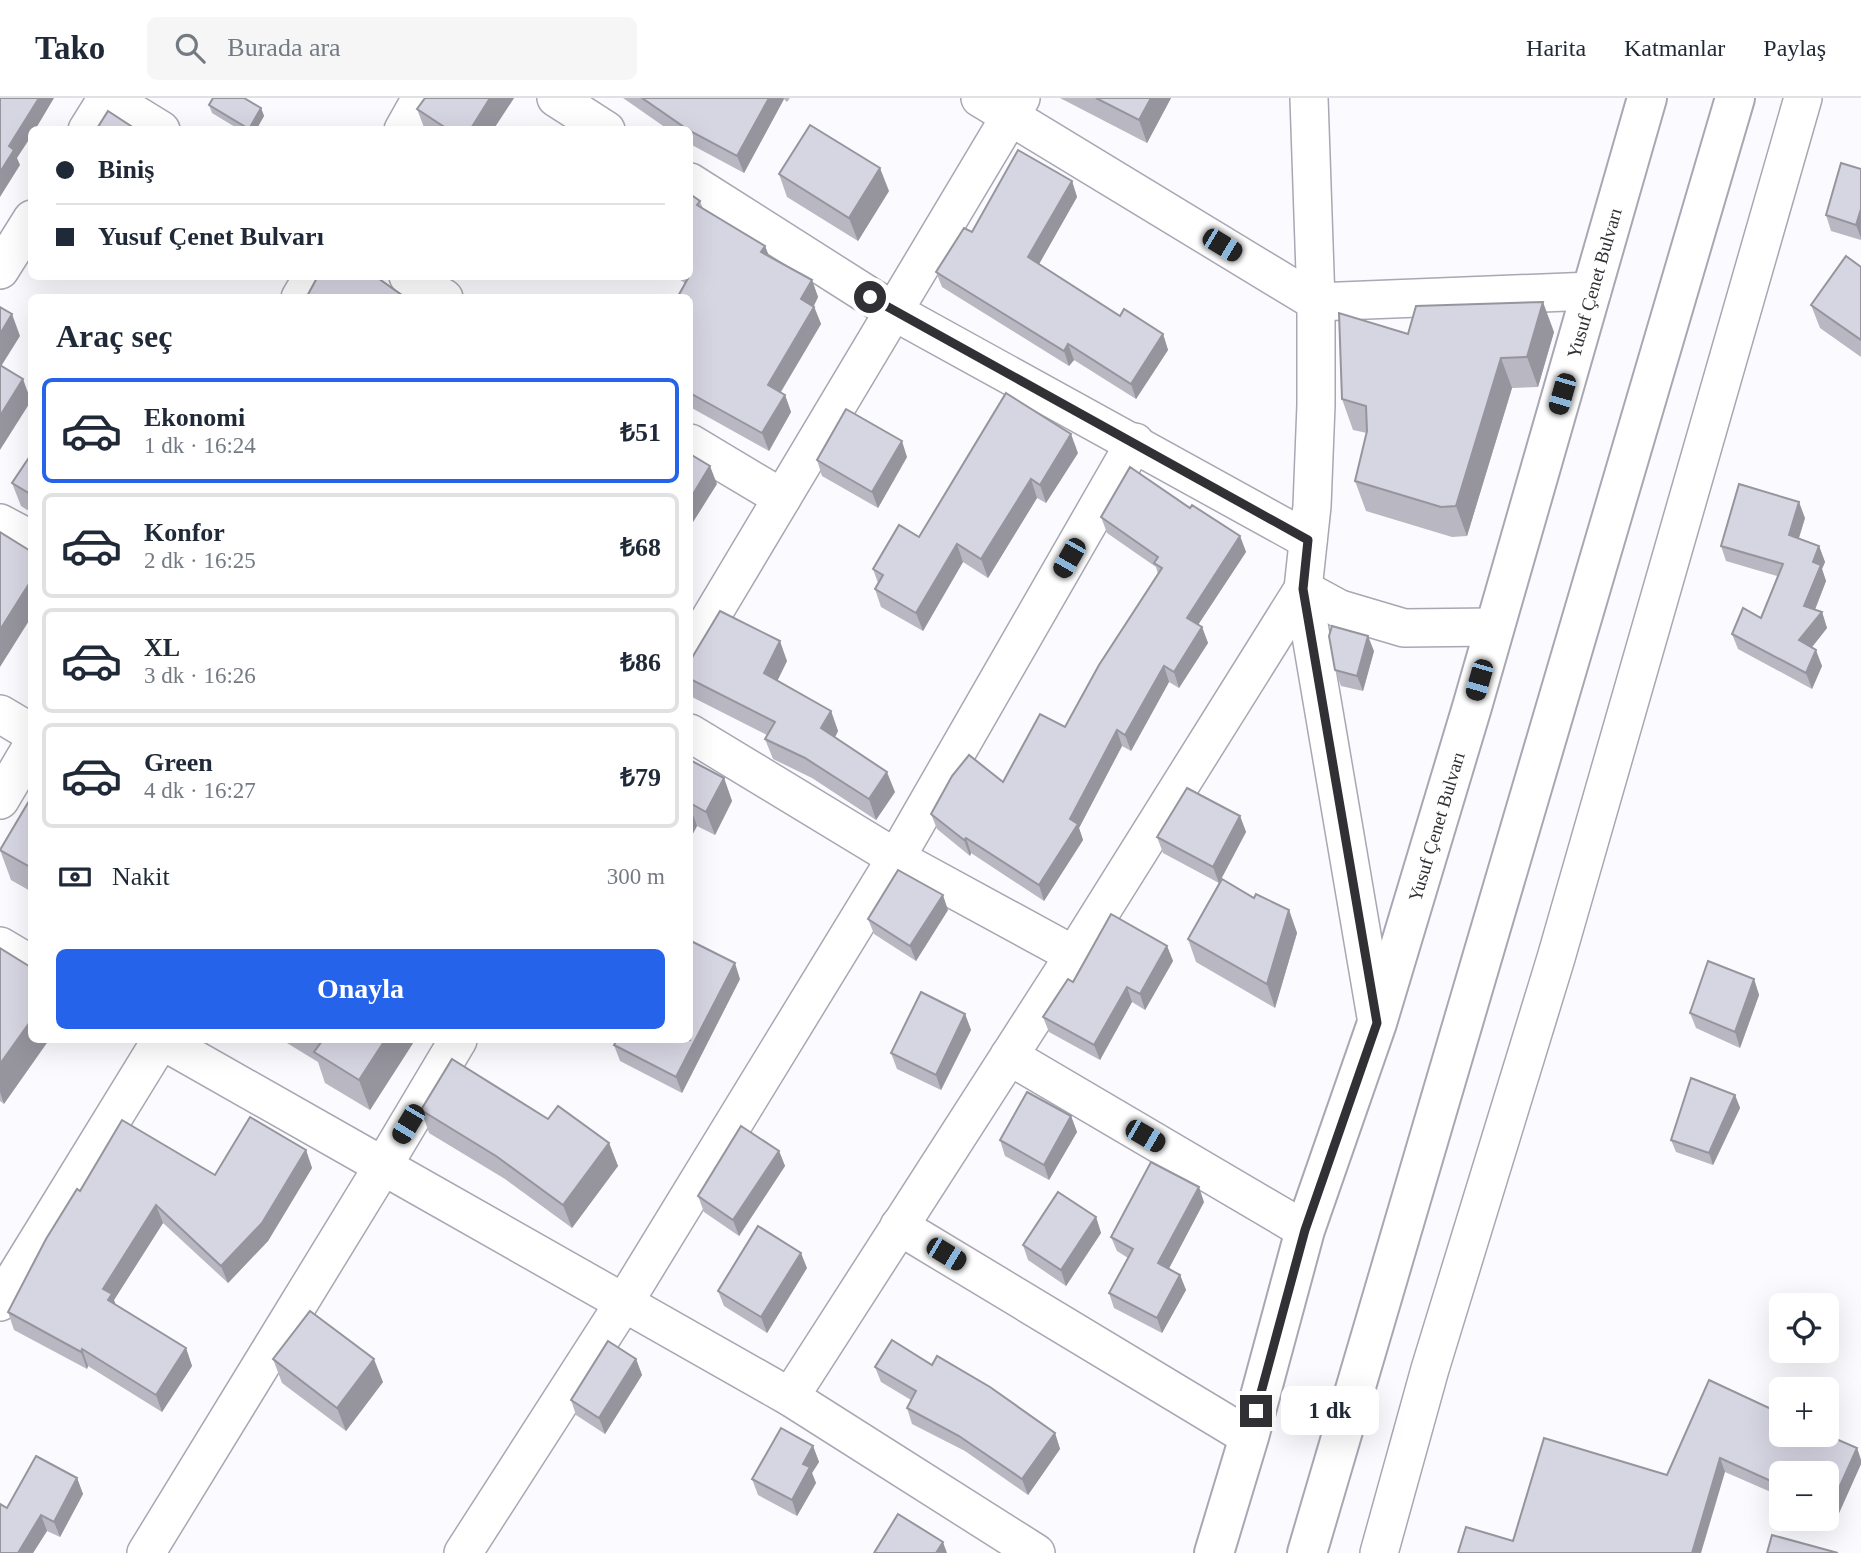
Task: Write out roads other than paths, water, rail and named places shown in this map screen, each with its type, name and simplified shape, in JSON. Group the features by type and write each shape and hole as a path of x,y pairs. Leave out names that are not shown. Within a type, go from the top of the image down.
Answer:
{"highway":[{"name":"Yusuf Çenet Bulvarı","path":"1214,1553 1249,1437 1305,1230 1377,1023 1495,627 1647,98"},
{"path":"1307,1553 1734,98"}],"street":[{"path":"90,126 108,98 154,126"},
{"path":"405,126 421,98"},
{"path":"556,98 600,126"},
{"path":"1309,98 1316,302 1315,418 1303,589 1377,1023"},
{"path":"1379,1553 1430,1369 1556,958 1803,98"},
{"path":"693,647 893,312 1004,104 1316,302 1592,291"},
{"path":"693,185 893,312 1135,442 1308,540"},
{"path":"0,270 28,225"},
{"path":"415,280 437,294"},
{"path":"463,1553 625,1301 896,858 1135,442"},
{"path":"693,445 782,498"},
{"path":"0,523 28,538"},
{"path":"1303,589 1340,609 1404,628 1495,627"},
{"path":"790,1397 1074,955 1303,589"},
{"path":"0,714 28,731"},
{"path":"693,735 896,858 1074,955"},
{"path":"0,800 28,753"},
{"path":"0,946 28,963"},
{"path":"0,1302 159,1043"},
{"path":"166,1043 790,1397 1036,1553"},
{"path":"146,1553 456,1043"},
{"path":"1009,1056 1305,1230"},
{"path":"899,1226 1249,1437"}]}
